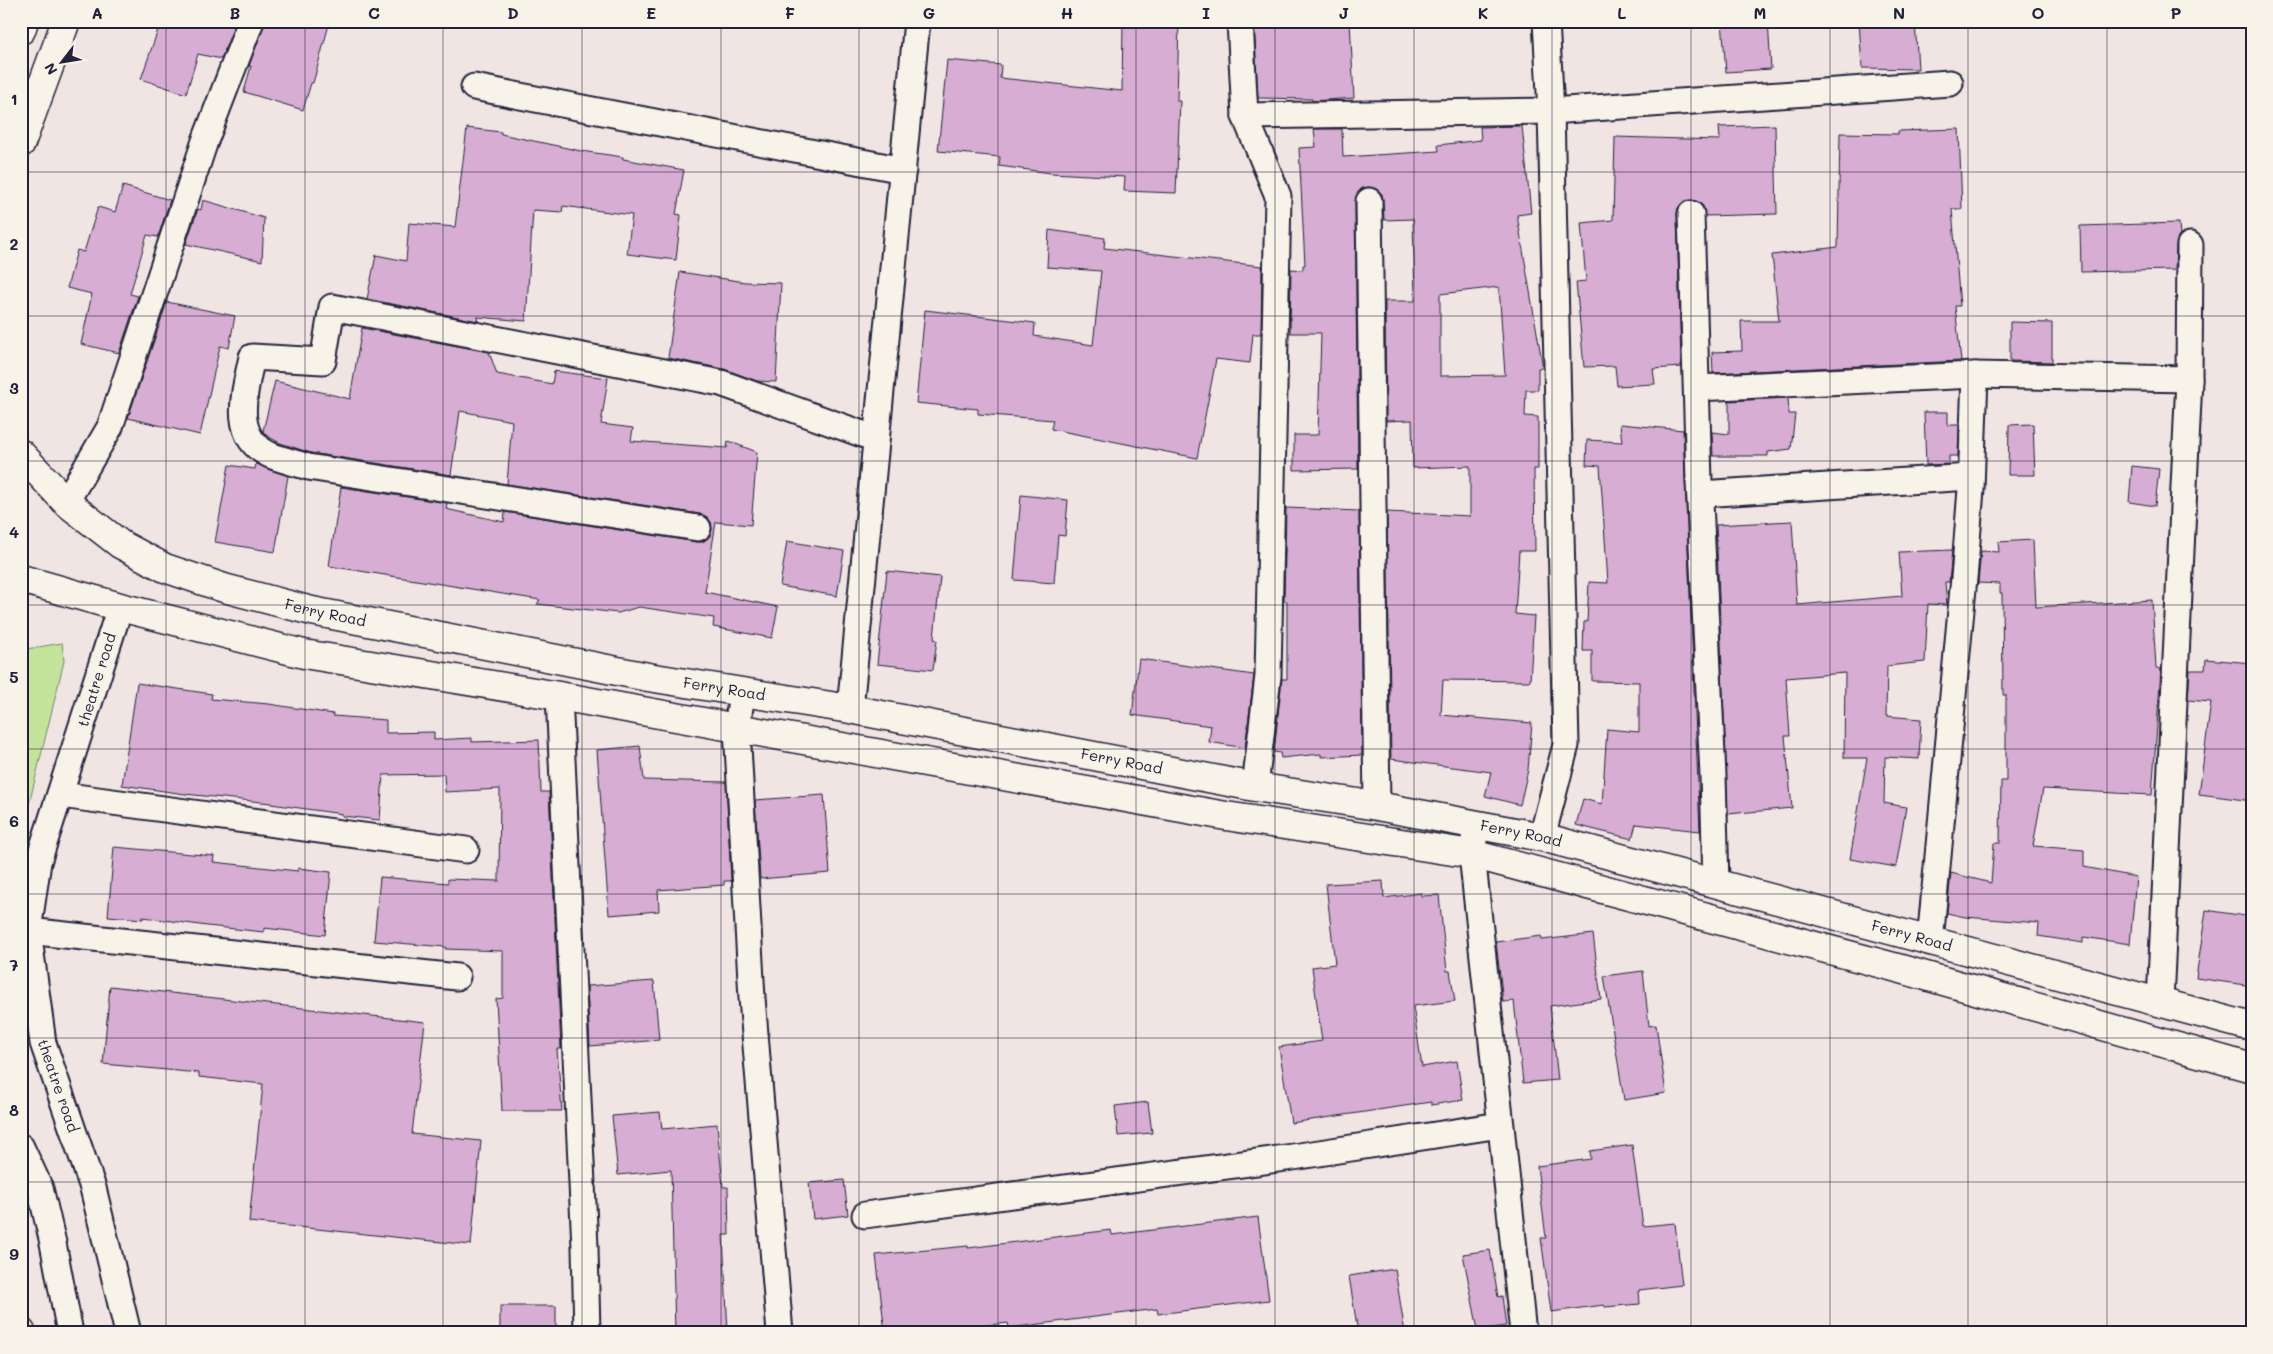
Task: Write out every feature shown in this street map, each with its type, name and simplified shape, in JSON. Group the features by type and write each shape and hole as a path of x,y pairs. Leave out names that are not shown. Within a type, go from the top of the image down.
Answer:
{"street":[{"path":"21,30 24,21"},
{"path":"21,143 66,21"},
{"path":"66,502 110,427 204,141 251,21"},
{"path":"850,710 917,21"},
{"path":"1226,816 1244,785 1268,676 1278,196 1245,116 1240,21"},
{"path":"1542,838 1566,745 1551,111 1546,21"},
{"path":"1245,116 1551,111 1950,83"},
{"path":"474,87 903,170"},
{"path":"1369,201 1377,806"},
{"path":"1691,214 1716,883"},
{"path":"2160,1002 2189,379 2190,245"},
{"path":"698,528 308,466 269,455 252,442 244,428 243,401 252,357 324,360 332,307 721,383 876,439"},
{"path":"1697,388 1975,375 2189,379"},
{"path":"1930,942 1965,567 1975,375"},
{"name":"Ferry Road","path":"21,454 66,502 120,544 166,568 224,588 312,611 648,677 850,710 1244,785 1377,806 1542,838 2252,1027"},
{"path":"1700,494 1971,477"},
{"name":"Ferry Road","path":"21,579 120,607 304,654 559,696 1226,816 1472,854 1902,969 2252,1068"},
{"name":"theatre road","path":"120,607 38,862 28,931 43,1043 93,1188 128,1333"},
{"path":"304,654 312,611"},
{"path":"742,692 737,728 752,998 780,1333"},
{"path":"559,696 585,1237 587,1333"},
{"path":"61,795 466,850"},
{"path":"1476,826 1472,854 1523,1333"},
{"path":"28,931 457,977"},
{"path":"865,1215 1293,1157 1500,1125"},
{"path":"21,1147 40,1188 70,1333"}],"green space":[{"path":"62,643 64,661 21,837 21,650"}],"building":[{"path":"161,21 236,21 221,59 198,54 186,94 141,79"},
{"path":"265,21 330,21 313,83 311,83 303,110 244,92 251,66 249,66"},
{"path":"1123,21 1179,21 1177,101 1180,101 1176,193 1124,191 1125,177 1051,173 999,166 1000,157 938,151 947,60 1001,65 1000,78 1122,91"},
{"path":"1254,21 1350,21 1354,98 1312,101 1312,99 1258,98"},
{"path":"1722,21 1768,21 1771,69 1726,72"},
{"path":"1859,21 1915,21 1918,69 1862,68"},
{"path":"1775,125 1777,214 1705,216 1703,206 1691,200 1683,202 1678,208 1681,367 1653,369 1655,384 1617,386 1615,366 1584,367 1576,282 1586,281 1581,223 1613,220 1615,137 1720,140 1719,127"},
{"path":"1522,126 1531,213 1517,215 1543,368 1538,368 1538,390 1526,390 1525,416 1538,417 1538,469 1534,469 1535,551 1519,551 1515,614 1534,616 1530,681 1443,680 1441,715 1532,723 1528,770 1520,805 1485,796 1491,772 1391,759 1387,512 1470,516 1470,466 1413,468 1412,420 1386,421 1385,301 1415,301 1413,219 1384,220 1382,194 1376,189 1369,187 1362,188 1357,194 1355,201 1358,469 1294,470 1294,435 1318,435 1321,333 1290,333 1291,269 1303,270 1303,265 1305,265 1299,148 1316,147 1314,129 1342,129 1343,157 1439,151 1438,145 1481,140 1480,127","holes":["1499,287 1505,375 1440,376 1440,294"]},
{"path":"467,128 501,132 501,134 581,151 623,157 623,159 684,170 676,214 681,215 676,260 627,254 632,215 563,206 562,212 533,210 526,321 477,317 478,321 367,299 376,255 406,261 409,223 455,227"},
{"path":"1959,129 1962,209 1952,209 1960,306 1955,306 1961,361 1713,373 1712,352 1742,351 1741,321 1779,321 1772,255 1838,247 1840,133 1898,134 1898,131"},
{"path":"123,186 170,200 158,237 147,235 130,294 138,296 119,353 81,344 92,294 67,288 77,250 84,252 98,207 115,212"},
{"path":"203,200 264,218 262,261 186,244 198,209 201,210"},
{"path":"2179,223 2180,235 2176,245 2175,270 2081,272 2080,226"},
{"path":"1049,230 1105,238 1104,248 1262,266 1261,334 1253,334 1250,363 1216,359 1197,458 1051,429 1053,420 978,414 978,409 916,403 925,310 1035,323 1034,336 1093,345 1101,271 1047,267"},
{"path":"680,272 745,282 781,283 776,382 757,381 724,369 668,358"},
{"path":"167,302 235,316 229,348 220,346 200,435 128,418"},
{"path":"2010,322 2052,323 2052,362 2010,361"},
{"path":"362,328 489,352 497,374 552,384 554,371 608,378 601,424 633,428 631,441 727,448 728,441 757,452 751,525 716,522 705,592 778,607 772,638 713,627 714,618 639,607 618,613 537,604 540,600 329,566 341,487 447,503 446,509 504,522 505,512 696,542 703,542 709,537 712,530 711,522 707,517 700,514 507,484 512,421 460,411 451,475 311,453 280,443 267,436 263,431 275,381 350,399"},
{"path":"1788,398 1789,414 1795,414 1791,449 1768,452 1768,456 1713,456 1712,432 1729,434 1729,401"},
{"path":"1924,412 1948,412 1948,425 1959,425 1958,456 1949,456 1949,464 1926,465"},
{"path":"1620,424 1683,430 1700,831 1636,824 1632,839 1576,825 1583,799 1602,804 1607,729 1639,732 1639,682 1592,681 1592,651 1583,651 1584,622 1587,622 1589,582 1608,583 1600,466 1586,465 1587,440 1622,442"},
{"path":"2033,424 2035,475 2008,475 2009,425"},
{"path":"256,463 288,476 275,552 215,542 229,465 255,469"},
{"path":"2132,466 2159,469 2155,506 2129,502"},
{"path":"1021,495 1068,500 1065,536 1058,535 1054,583 1014,580"},
{"path":"1286,508 1359,511 1362,755 1321,757 1321,754 1281,758 1280,753 1274,752 1282,679 1287,679 1287,601 1284,601"},
{"path":"1792,521 1797,605 1902,596 1899,552 1952,550 1949,582 1945,582 1947,605 1928,604 1925,662 1887,666 1886,716 1921,719 1919,759 1885,757 1884,803 1906,807 1896,867 1850,859 1867,758 1844,758 1845,673 1786,678 1790,736 1785,736 1792,808 1728,814 1716,525"},
{"path":"2033,540 2036,607 2152,600 2156,668 2161,669 2152,795 2043,789 2033,846 2084,850 2084,867 2136,877 2130,944 2083,937 2083,943 2038,936 2039,923 1965,917 1947,913 1951,873 1991,883 1994,843 2000,843 2001,781 2006,781 2006,695 2003,695 2002,593 2000,593 2000,584 1978,583 1981,551 1999,552 1998,542"},
{"path":"787,541 844,551 837,596 780,586"},
{"path":"887,571 940,577 934,639 937,640 933,670 877,664"},
{"path":"1139,659 1254,675 1245,748 1209,742 1211,726 1132,715"},
{"path":"2206,659 2252,663 2252,801 2199,794 2211,702 2188,700 2190,670 2205,670"},
{"path":"137,683 212,694 211,699 269,704 333,714 333,716 386,720 386,733 434,732 434,740 472,738 472,742 539,740 541,792 549,792 561,1049 557,1049 562,1111 502,1111 496,999 503,998 503,951 445,949 446,947 374,941 380,877 448,883 448,879 499,881 500,789 445,792 444,774 383,775 380,820 342,816 342,814 271,803 122,785"},
{"path":"640,746 644,780 726,782 731,881 724,881 724,885 658,890 659,911 609,915 597,750"},
{"path":"824,795 830,873 760,879 755,800"},
{"path":"114,847 214,856 213,862 298,871 298,868 331,872 325,935 264,928 264,932 143,917 143,919 108,916"},
{"path":"1383,881 1384,898 1421,893 1421,896 1439,895 1447,971 1450,971 1455,1001 1413,1006 1422,1067 1457,1061 1463,1100 1431,1105 1431,1102 1291,1123 1279,1047 1322,1041 1312,967 1335,964 1326,884"},
{"path":"2206,910 2252,917 2252,986 2196,978"},
{"path":"1593,934 1601,999 1550,1006 1558,1080 1523,1083 1514,1001 1503,1002 1496,942 1541,936 1542,940"},
{"path":"1643,971 1649,1026 1656,1025 1666,1093 1624,1100 1604,976"},
{"path":"654,981 659,1040 590,1046 587,986"},
{"path":"110,986 425,1022 412,1134 481,1141 471,1245 249,1222 263,1084 199,1077 199,1073 103,1064"},
{"path":"1148,1102 1152,1133 1118,1136 1115,1106"},
{"path":"660,1112 662,1129 717,1124 723,1187 728,1187 729,1235 723,1235 728,1332 675,1333 671,1170 618,1175 612,1116"},
{"path":"1632,1145 1643,1226 1675,1223 1682,1285 1639,1290 1640,1304 1605,1307 1604,1305 1551,1312 1541,1238 1546,1238 1537,1166 1591,1159 1590,1151"},
{"path":"844,1180 848,1215 813,1219 809,1183"},
{"path":"1258,1217 1269,1300 1158,1314 1157,1309 1009,1328 1008,1323 915,1333 885,1333 876,1255 968,1246 968,1248 1111,1230 1112,1235"},
{"path":"1490,1250 1498,1297 1502,1296 1506,1326 1478,1330 1463,1254"},
{"path":"1395,1269 1405,1333 1358,1333 1349,1276"},
{"path":"500,1306 556,1306 556,1333 500,1333"}]}
